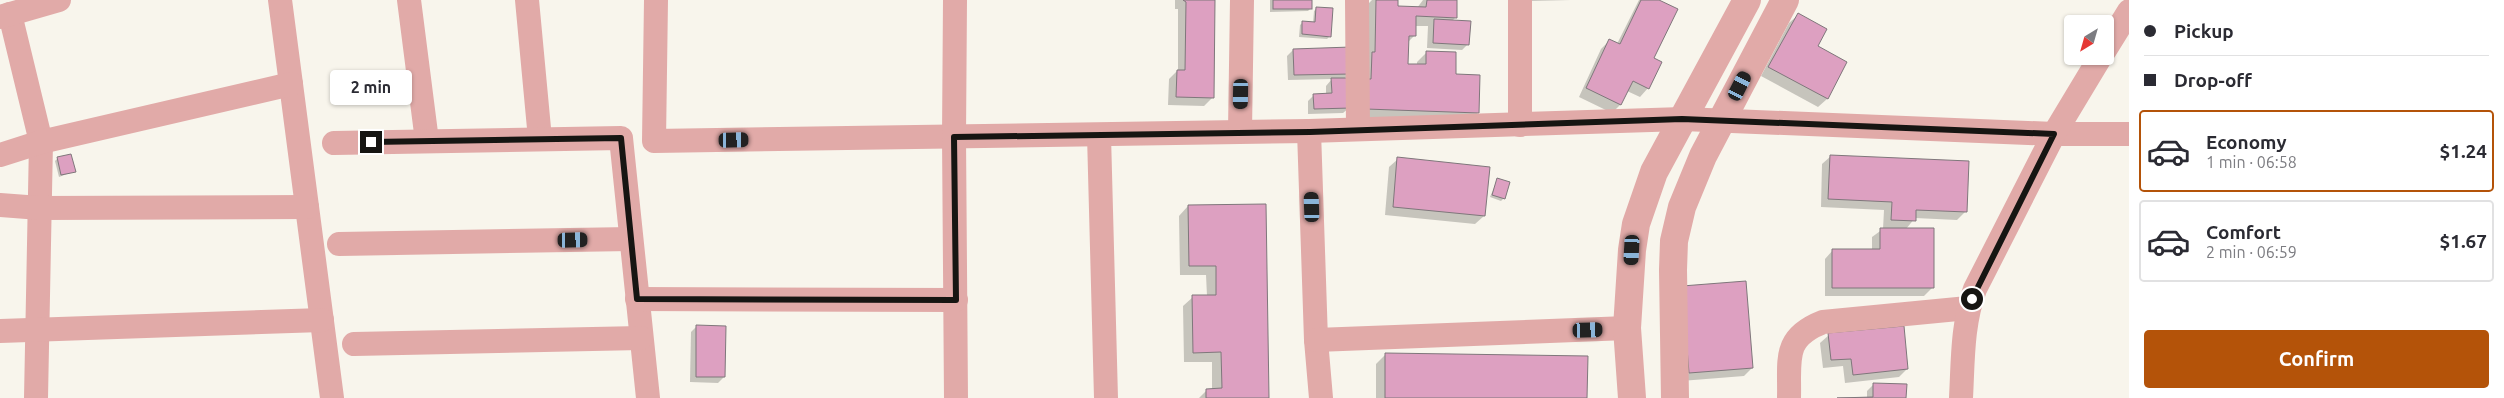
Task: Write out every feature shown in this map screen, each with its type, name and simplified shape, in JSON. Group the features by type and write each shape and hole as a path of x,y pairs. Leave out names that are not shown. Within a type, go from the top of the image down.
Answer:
{"street":[{"path":"36,398 41,142 5,16 59,0"},
{"path":"280,0 332,398"},
{"path":"409,0 427,141"},
{"path":"527,0 540,139"},
{"path":"656,0 654,142 1240,131 1310,132 1682,119 2054,134 2129,134"},
{"path":"955,0 956,398"},
{"path":"1240,131 1242,0"},
{"path":"1357,0 1358,129"},
{"path":"1520,0 1520,125"},
{"path":"1632,398 1627,328 1632,250 1636,224 1654,172 1747,0"},
{"path":"1675,398 1672,304 1674,241 1682,207 1692,179 1785,0"},
{"path":"2114,35 2129,11"},
{"path":"1961,398 1968,308 1986,268 2054,134 2096,65"},
{"path":"0,156 41,142 291,84"},
{"path":"1310,132 1316,340 1321,398"},
{"path":"1100,135 1106,398"},
{"path":"334,142 621,138 648,398"},
{"path":"0,206 40,208 307,207"},
{"path":"339,244 631,239"},
{"path":"637,299 956,300"},
{"path":"1789,398 1792,348 1800,334 1811,327 1823,322 1968,308"},
{"path":"0,331 322,320"},
{"path":"1316,340 1627,328"},
{"path":"354,344 641,338"}],"building":[{"path":"1183,0 1215,0 1214,98 1176,97 1177,70 1185,70 1186,2"},
{"path":"1273,0 1312,0 1312,9 1273,9"},
{"path":"1376,0 1398,0 1398,6 1426,7 1427,0 1457,0 1457,18 1416,16 1416,36 1409,36 1408,64 1426,64 1426,51 1456,52 1456,74 1480,75 1479,113 1366,109 1367,79 1371,79 1372,52 1375,52"},
{"path":"1641,0 1659,0 1678,9 1654,58 1662,62 1649,89 1633,81 1621,105 1586,88 1609,39 1620,44"},
{"path":"1316,7 1333,8 1331,37 1302,34 1302,21 1315,22"},
{"path":"1798,13 1827,29 1818,46 1847,62 1828,99 1768,67"},
{"path":"1434,19 1471,21 1469,45 1433,43"},
{"path":"1351,47 1351,74 1294,75 1293,49"},
{"path":"1331,78 1350,78 1351,108 1314,109 1313,94 1332,93"},
{"path":"71,154 76,172 61,175 57,157"},
{"path":"1830,155 1969,161 1967,212 1916,210 1916,221 1891,220 1892,202 1828,199"},
{"path":"1397,157 1490,167 1485,216 1393,207"},
{"path":"1497,178 1510,182 1505,199 1492,195"},
{"path":"1266,204 1269,398 1206,398 1206,389 1222,388 1221,352 1193,353 1192,295 1216,295 1216,266 1189,266 1188,205"},
{"path":"1880,228 1934,228 1934,288 1832,288 1832,249 1880,249"},
{"path":"1746,281 1753,368 1689,373 1682,286"},
{"path":"696,325 726,326 725,377 696,377"},
{"path":"1904,326 1908,369 1853,375 1851,359 1831,360 1828,333"},
{"path":"1385,353 1588,356 1587,398 1385,398"},
{"path":"1873,383 1907,384 1906,398 1837,398 1873,397"}],"route":[{"path":"371,142 621,138 637,299 956,300 954,137 1240,131 1310,132 1682,119 2054,134 1972,299"}]}
